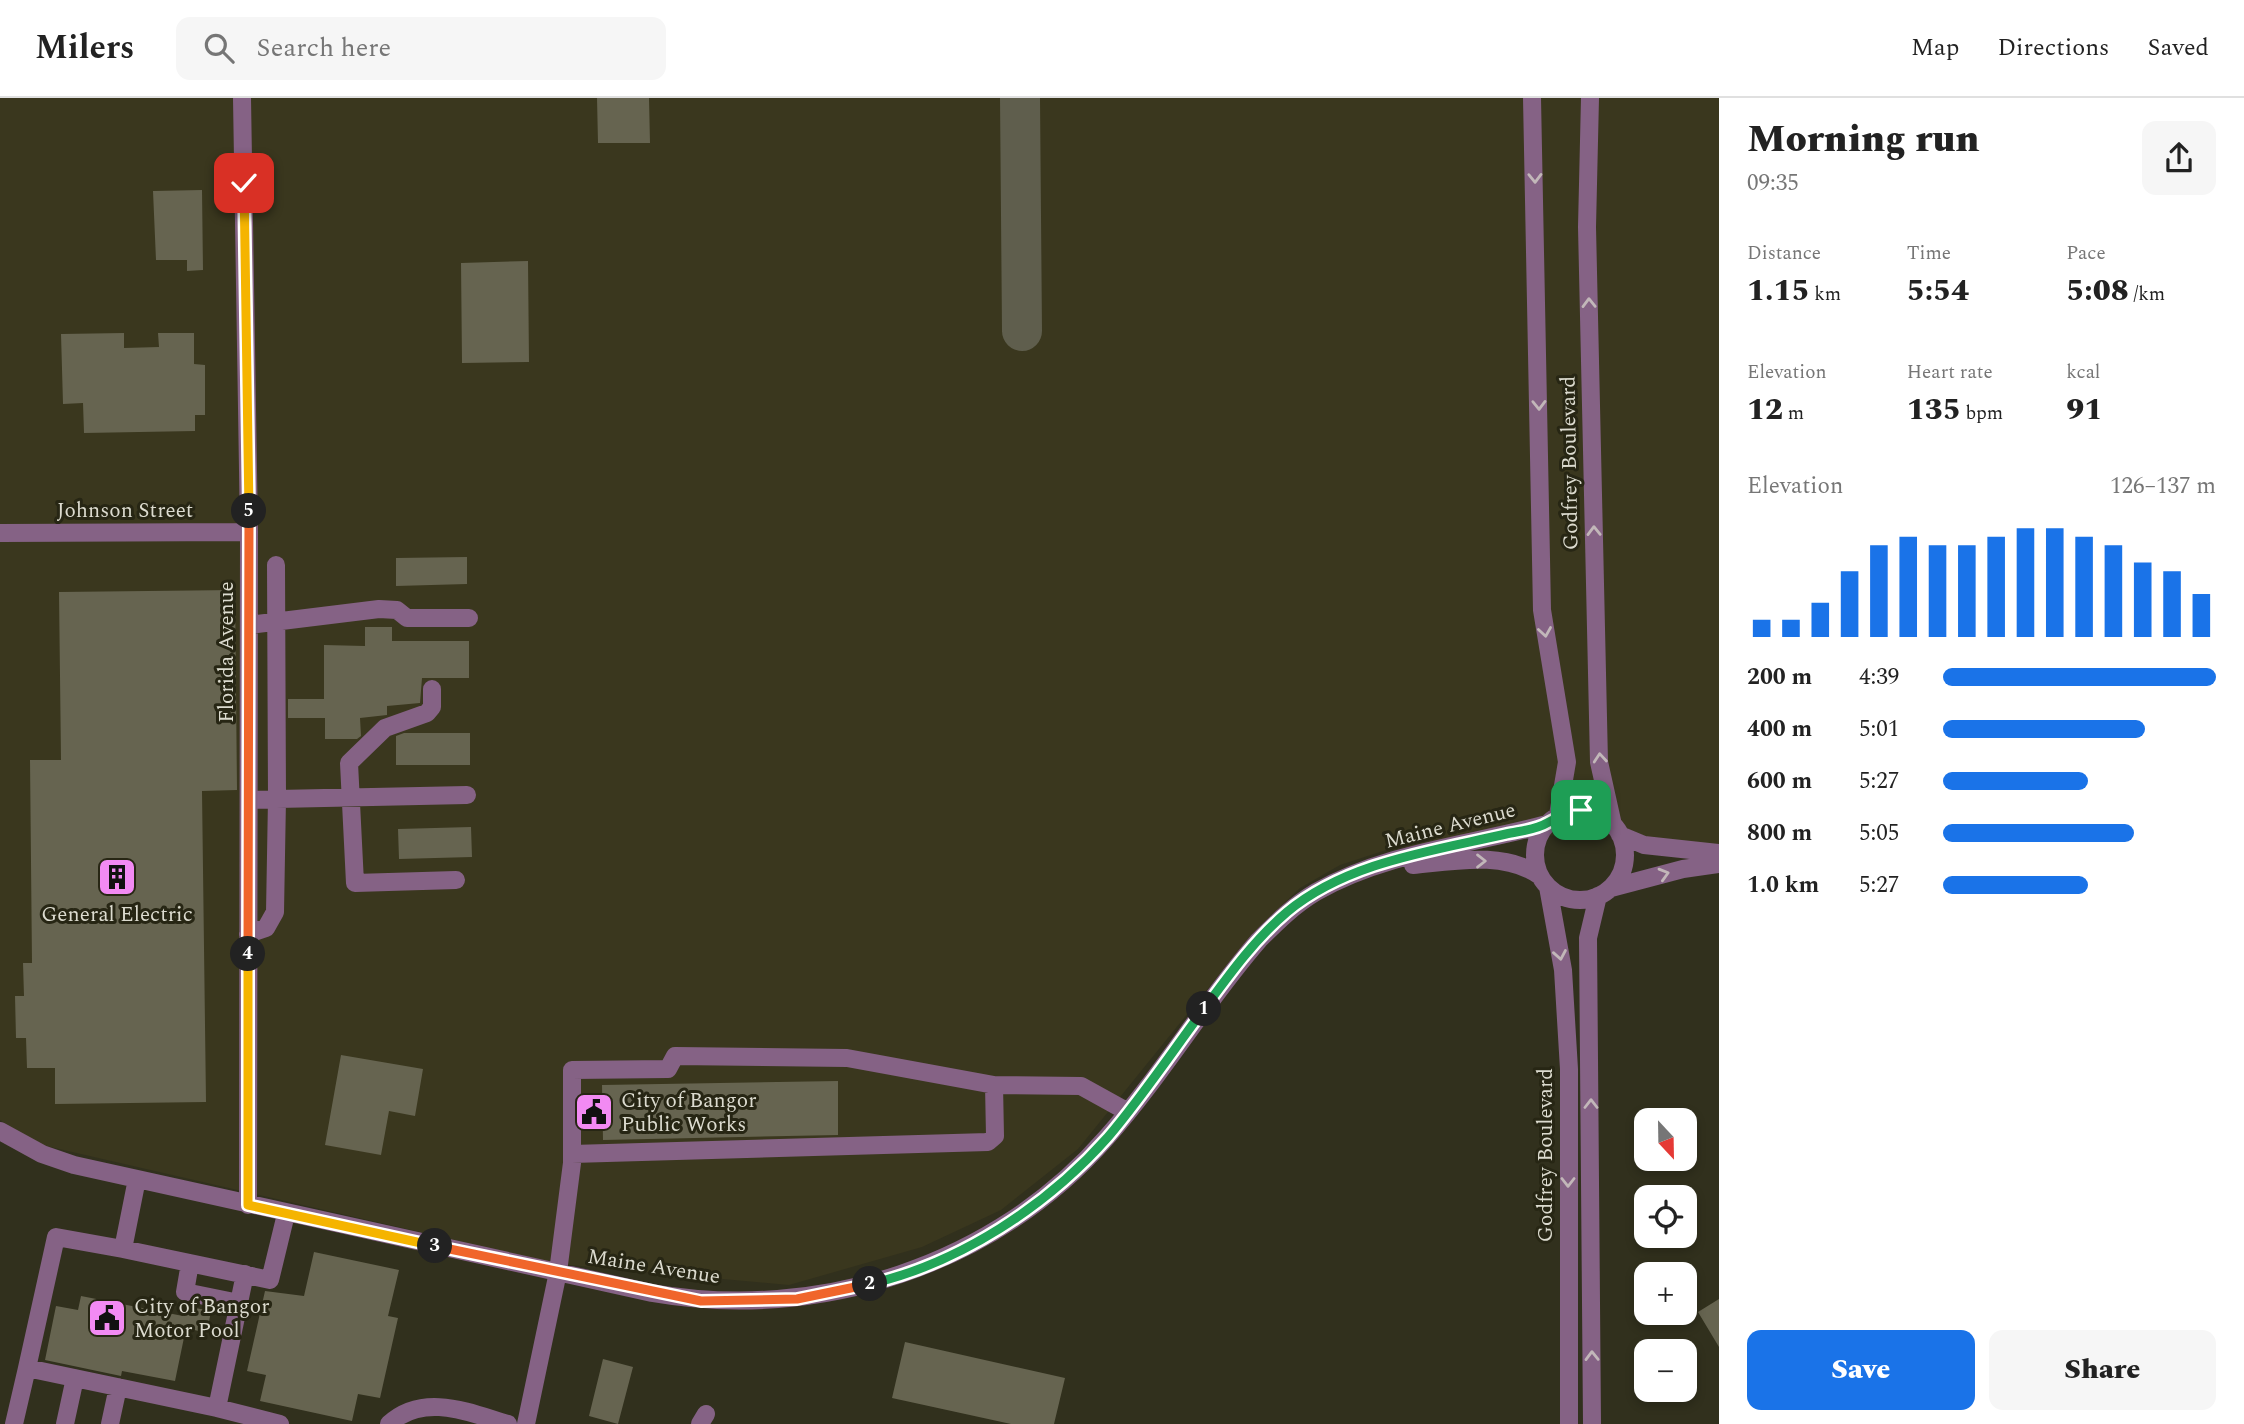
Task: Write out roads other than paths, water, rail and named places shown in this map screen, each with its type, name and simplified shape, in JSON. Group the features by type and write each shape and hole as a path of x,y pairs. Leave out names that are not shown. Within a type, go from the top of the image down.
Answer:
{"street":[{"name":"Florida Avenue","path":"242,98 249,532 248,1205"},
{"name":"Godfrey Boulevard","path":"1590,98 1587,241 1600,762 1617,830"},
{"name":"Godfrey Boulevard","path":"1533,102 1542,610 1567,762 1553,820"},
{"name":"Johnson Street","path":"0,533 249,532"},
{"path":"248,934 272,922 275,895 276,565"},
{"path":"249,625 379,610 397,610 407,618 469,618"},
{"path":"432,689 432,707 427,713 385,728 349,763 355,883 456,880"},
{"path":"249,800 467,795"},
{"path":"1719,853 1644,845 1593,812 1581,810 1553,820 1535,849 1544,882 1572,899 1683,869 1719,864"},
{"name":"Maine Avenue","path":"0,1131 42,1154 137,1180 558,1272 701,1301 797,1299 879,1282 932,1262 1005,1226 1081,1165 1128,1112 1259,940 1288,912 1315,892 1364,870 1553,820"},
{"path":"1592,1424 1588,938 1604,892 1620,876 1625,861 1617,830"},
{"name":"Maine Avenue","path":"1364,870 1480,860 1525,866 1544,882"},
{"name":"Godfrey Boulevard","path":"1544,882 1563,970 1569,1069 1569,1424"},
{"path":"248,897 275,895"},
{"path":"526,1424 558,1272 572,1154 572,1070 667,1069 675,1056 846,1058 994,1085 1081,1086 1128,1112"},
{"path":"572,1154 988,1142 995,1136 994,1085"},
{"path":"123,1250 137,1180"},
{"path":"14,1424 56,1237 270,1280 286,1213"},
{"path":"191,1263 185,1292 239,1303"},
{"path":"217,1408 245,1274"},
{"path":"27,1368 217,1408 279,1424"},
{"path":"65,1424 75,1378"},
{"path":"110,1424 118,1387"},
{"path":"389,1424 410,1411 434,1406 448,1406 508,1424"}],"place":[{"name":"General Electric","path":"117,877"},
{"name":"City of Bangor Public Works","path":"594,1112"},
{"name":"City of Bangor Motor Pool","path":"107,1318"}]}
